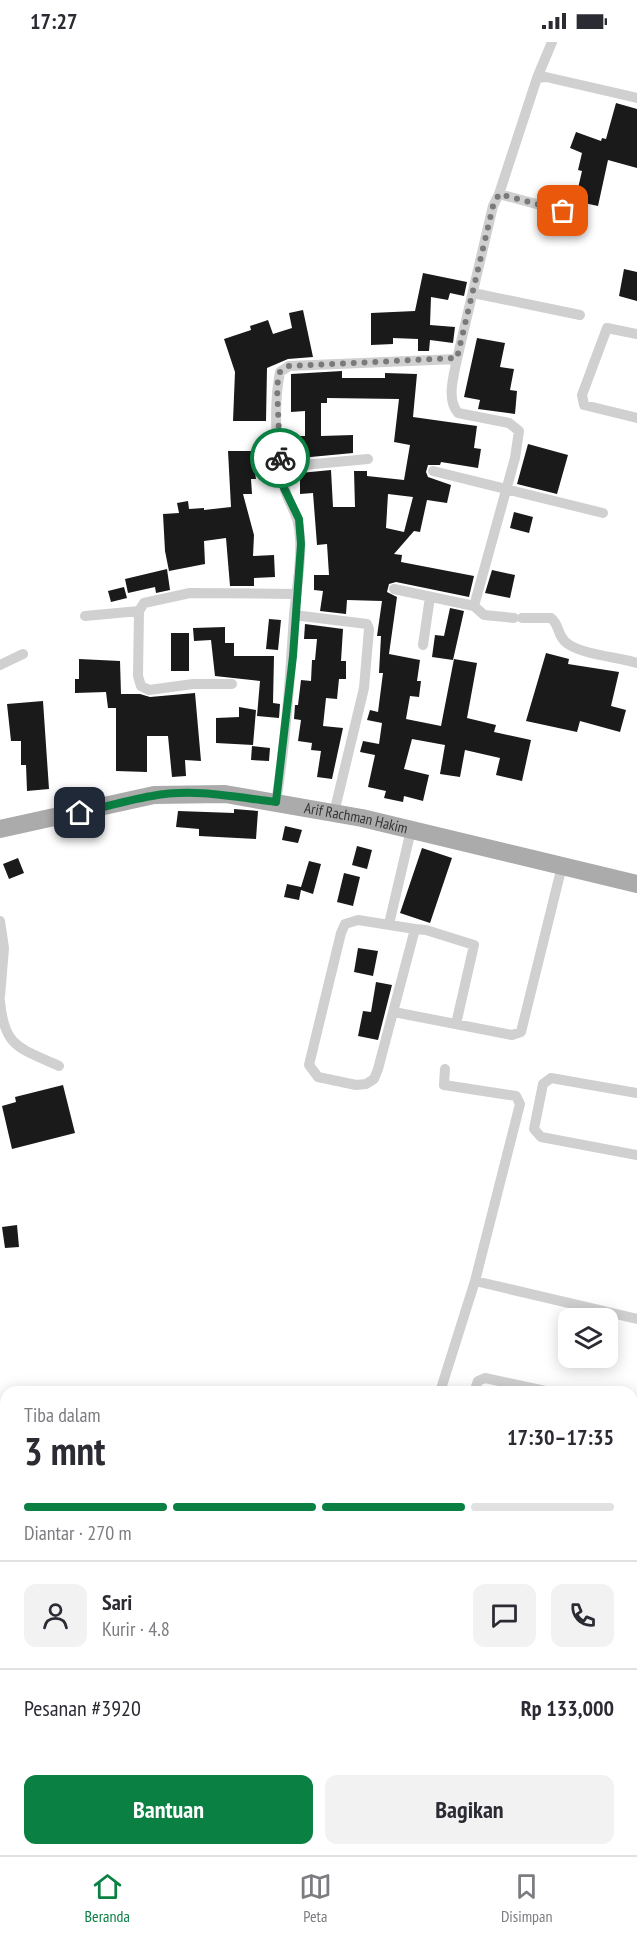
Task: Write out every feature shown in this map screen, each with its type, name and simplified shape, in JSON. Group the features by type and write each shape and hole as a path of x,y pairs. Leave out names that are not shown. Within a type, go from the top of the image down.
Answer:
{"main road":[{"name":"Arif Rachman Hakim","path":"0,829 162,795 225,794 334,813 637,884"}],"street":[{"path":"474,606 504,489 518,447 519,431 509,423 458,413 454,408 451,394 472,293 499,194 537,78 552,42"},
{"path":"537,78 546,77 637,98"},
{"path":"499,194 581,216"},
{"path":"472,293 580,315"},
{"path":"637,334 607,328 582,395 584,405 637,418"},
{"path":"276,802 293,656 294,615 301,544 299,519 284,488 278,437 277,386 280,372 289,366 457,358"},
{"path":"282,467 368,459"},
{"path":"433,471 603,513"},
{"path":"394,589 474,606 484,615 551,618 555,621 559,636 569,645 637,663"},
{"path":"232,684 193,684 149,690 141,686 138,676 139,611 144,603 190,593 296,594"},
{"path":"423,645 430,597"},
{"path":"85,616 139,611"},
{"path":"294,615 367,624 369,629 364,688 334,813"},
{"path":"0,665 23,654"},
{"path":"389,924 411,830"},
{"path":"394,1012 512,1035 524,1029 562,866"},
{"path":"415,929 378,1069 371,1083 356,1084 318,1077 312,1072 311,1058 345,924 354,920 426,930 474,945 456,1024"},
{"path":"0,921 4,948 0,996"},
{"path":"0,1001 2,1026 16,1047 59,1066"},
{"path":"442,1386 475,1281 520,1101 516,1096 443,1084 445,1069"},
{"path":"637,1093 551,1078 543,1084 534,1129 541,1137 637,1155"},
{"path":"475,1281 637,1319"},
{"path":"476,1386 478,1381 485,1378 522,1386"}],"building":[{"path":"616,103 637,109 637,168 608,160 598,206 575,201 582,171 578,170 582,153 570,148 576,132 601,141 602,138 606,139"},
{"path":"624,269 637,272 637,301 619,296"},
{"path":"423,273 467,282 464,296 450,293 448,300 431,297 430,325 455,327 453,343 430,340 429,351 418,351 418,339 393,338 393,344 371,345 371,313 415,311"},
{"path":"303,310 313,357 288,359 267,368 266,421 233,421 235,372 224,339 251,330 250,326 268,320 273,334 292,328 289,313"},
{"path":"477,338 505,343 500,367 514,369 510,390 517,391 515,414 478,409 480,400 464,397"},
{"path":"342,371 342,378 385,378 385,373 417,374 413,417 477,426 474,448 481,449 478,468 441,462 440,465 428,465 426,472 428,477 451,485 447,503 427,500 420,532 414,531 394,554 402,555 401,562 474,576 469,597 396,582 389,584 387,592 397,597 389,654 420,660 417,681 421,681 419,697 410,696 406,719 441,726 454,659 477,663 467,718 496,725 494,732 531,740 522,781 496,775 500,758 465,750 460,777 440,774 445,745 412,739 404,769 429,775 423,801 404,796 403,802 384,798 386,791 368,787 375,755 360,752 363,741 379,744 382,723 367,720 370,710 378,712 383,673 379,673 381,636 377,636 382,601 347,600 346,614 320,611 323,591 314,590 314,575 329,575 327,544 317,545 313,493 300,494 300,473 331,470 333,507 355,507 354,471 367,471 367,476 404,480 410,445 394,442 399,399 327,398 327,403 321,403 321,436 353,435 353,453 300,458 300,454 291,454 291,436 305,436 305,411 291,412 291,374","holes":["388,494 413,497 404,532 386,528"]},
{"path":"528,444 568,455 557,494 517,484"},
{"path":"228,451 252,451 256,479 251,479 252,494 243,494 254,535 253,556 274,555 275,577 254,578 254,586 230,586 226,538 204,541 205,564 169,571 165,551 163,514 179,513 177,503 188,501 189,509 231,507"},
{"path":"514,512 533,517 529,533 510,528"},
{"path":"167,569 170,590 156,593 155,587 128,593 125,579"},
{"path":"492,570 515,575 510,598 485,593"},
{"path":"124,587 127,598 111,602 108,591"},
{"path":"450,608 464,611 453,660 432,657 435,635 444,636"},
{"path":"269,619 281,620 278,650 266,649"},
{"path":"305,624 343,629 341,661 346,661 346,679 339,679 337,699 326,698 323,726 343,728 332,779 317,777 321,751 311,750 312,743 298,741 301,720 294,719 301,680 311,681 312,660 315,660 317,639 304,639"},
{"path":"225,627 225,643 234,643 234,656 274,656 273,703 280,704 279,718 257,716 260,681 215,676 211,640 194,641 193,628"},
{"path":"171,633 189,633 189,671 171,671"},
{"path":"546,653 569,659 568,664 619,672 611,706 626,710 620,732 580,721 577,732 526,721"},
{"path":"79,659 120,661 121,694 140,694 150,697 195,693 201,761 185,760 186,776 172,777 168,736 147,736 147,772 116,771 116,708 108,708 106,692 75,693 75,679 79,679"},
{"path":"43,701 49,789 27,791 26,765 21,765 21,741 11,741 7,704"},
{"path":"239,707 256,710 253,745 216,743 216,718 239,717"},
{"path":"252,746 270,748 269,761 251,760"},
{"path":"234,809 258,811 256,839 199,836 199,829 176,827 178,811 234,813"},
{"path":"285,826 302,830 298,843 282,840"},
{"path":"357,846 372,850 367,869 352,865"},
{"path":"422,848 452,858 430,923 400,913"},
{"path":"18,858 24,873 9,879 3,864"},
{"path":"309,861 321,864 313,894 301,890 299,900 284,897 287,884 301,887"},
{"path":"344,873 360,877 353,906 337,902"},
{"path":"358,948 378,951 373,976 354,972"},
{"path":"376,982 392,985 378,1040 358,1036 363,1011 371,1012"},
{"path":"63,1085 75,1133 12,1149 2,1106 16,1102 15,1097"},
{"path":"17,1225 19,1247 5,1248 2,1227"}],"way so far":[{"path":"280,458 277,386 280,372 289,366 419,358 457,358 493,206 499,194 563,211"}],"route":[{"path":"80,813 153,795 225,794 276,802 293,656 294,615 301,544 299,519 284,488 280,458"}]}
